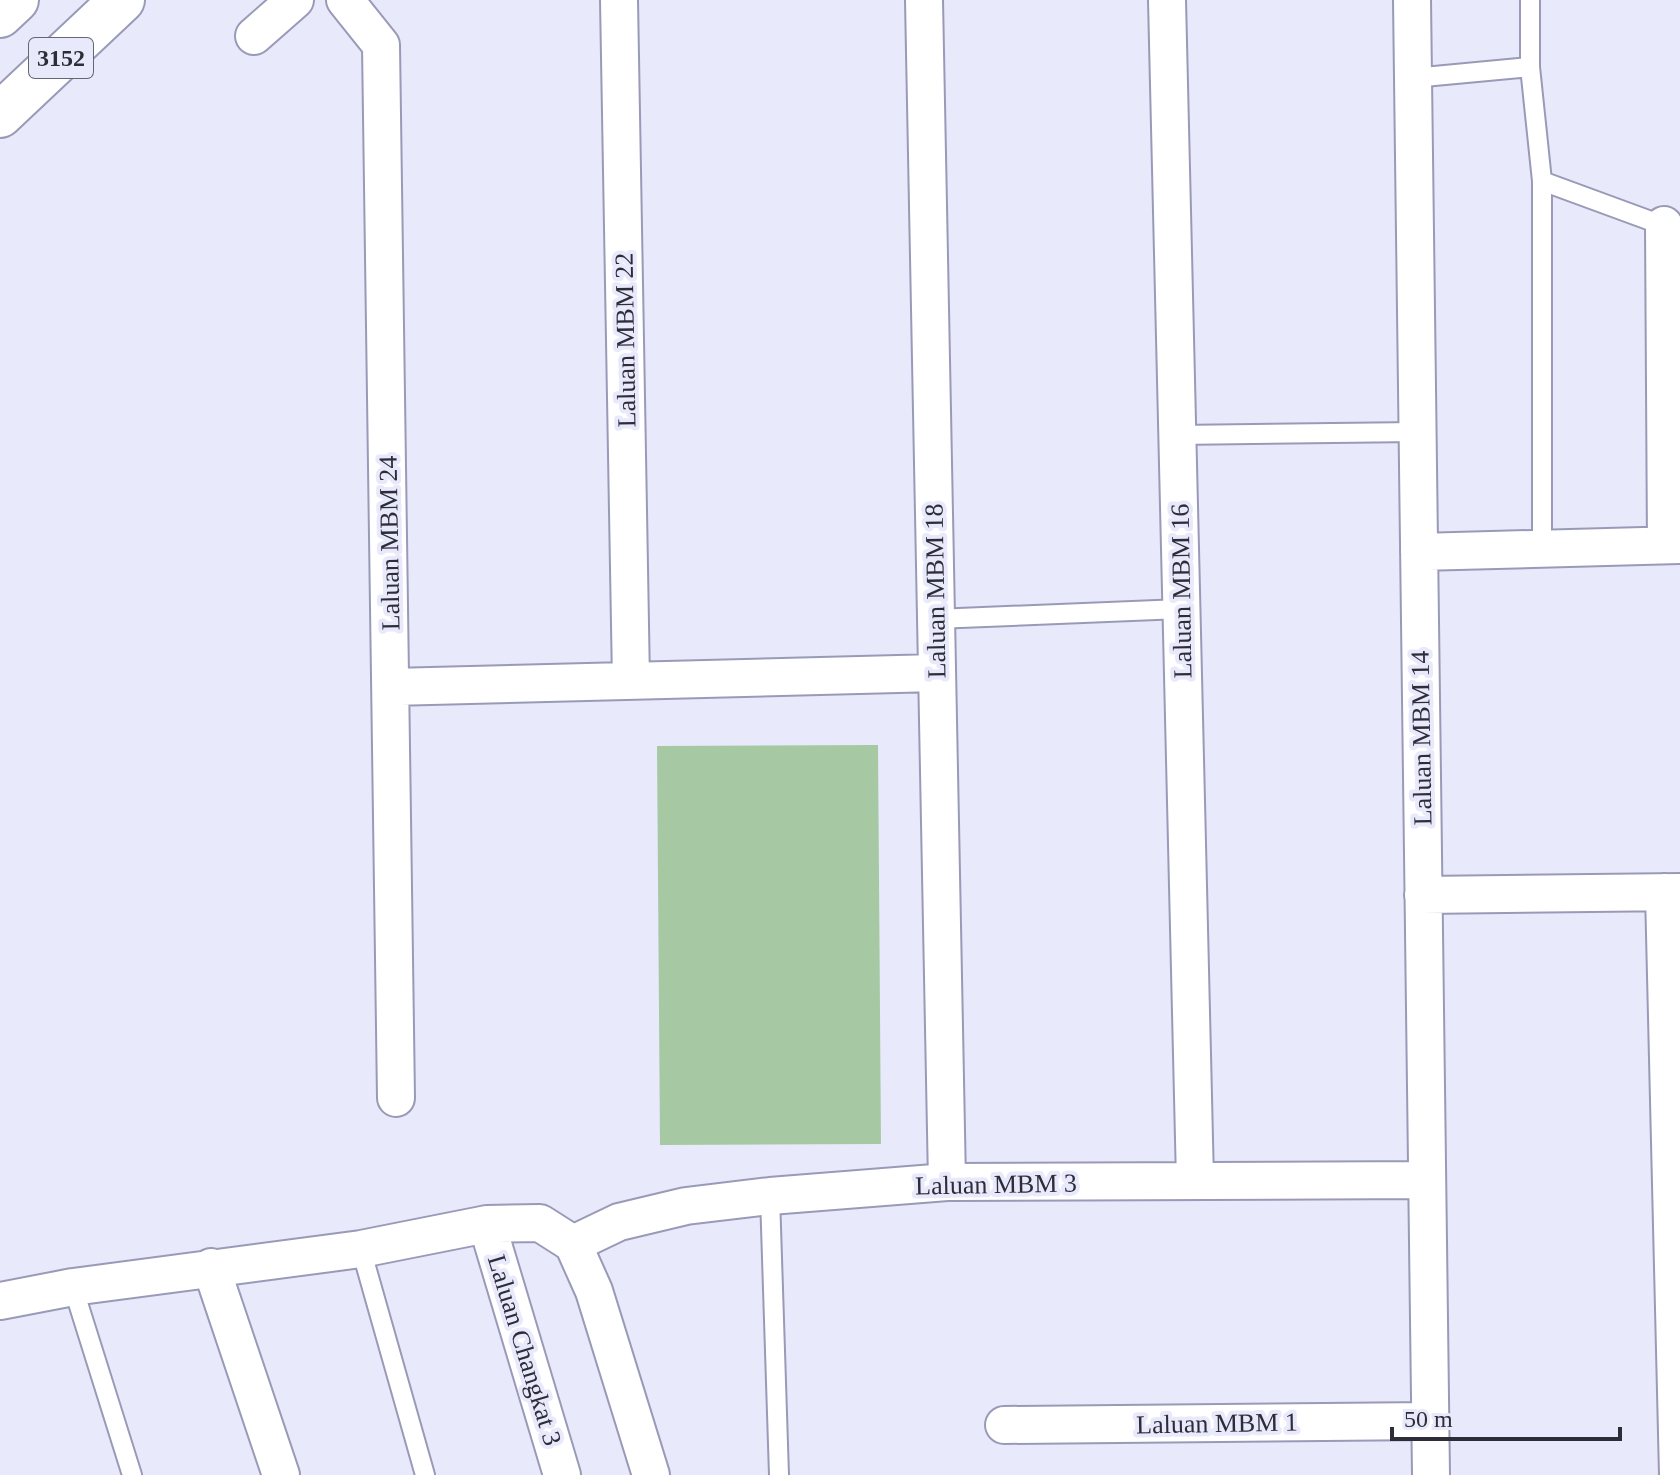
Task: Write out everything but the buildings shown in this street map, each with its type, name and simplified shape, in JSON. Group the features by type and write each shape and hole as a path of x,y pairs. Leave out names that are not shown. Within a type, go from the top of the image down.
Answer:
{"main road":[{"name":"3152","path":"0,15 16,0"},
{"name":"3152","path":"0,115 122,0"}],"street":[{"path":"254,36 295,0"},
{"name":"Laluan MBM 24","path":"345,0 381,45 396,1098"},
{"name":"Laluan MBM 22","path":"619,0 631,681"},
{"name":"Laluan MBM 18","path":"924,0 947,1182"},
{"name":"Laluan MBM 16","path":"1167,0 1195,1181"},
{"name":"Laluan MBM 14","path":"1412,0 1431,1475"},
{"path":"1419,552 1673,545 1672,228"},
{"path":"391,687 937,673"},
{"path":"1423,895 1672,892 1678,1475"},
{"name":"Laluan MBM 3","path":"573,1244 619,1222 686,1206 947,1182 1427,1180"},
{"path":"0,1301 211,1267 361,1249 487,1224 540,1223 573,1244 594,1291 651,1475"},
{"name":"Laluan Changkat 3","path":"487,1224 562,1475"},
{"path":"211,1267 281,1475"},
{"name":"Laluan MBM 1","path":"1004,1425 1430,1421"}],"lane":[{"path":"1530,0 1530,67 1542,181 1542,549"},
{"path":"1413,78 1530,67"},
{"path":"1542,181 1672,228"},
{"path":"1177,435 1417,432"},
{"path":"935,619 1181,609"},
{"path":"770,1196 779,1475"},
{"path":"361,1249 425,1475"},
{"path":"73,1287 132,1475"}],"green space":[{"path":"878,745 881,1144 660,1145 657,746"}]}
